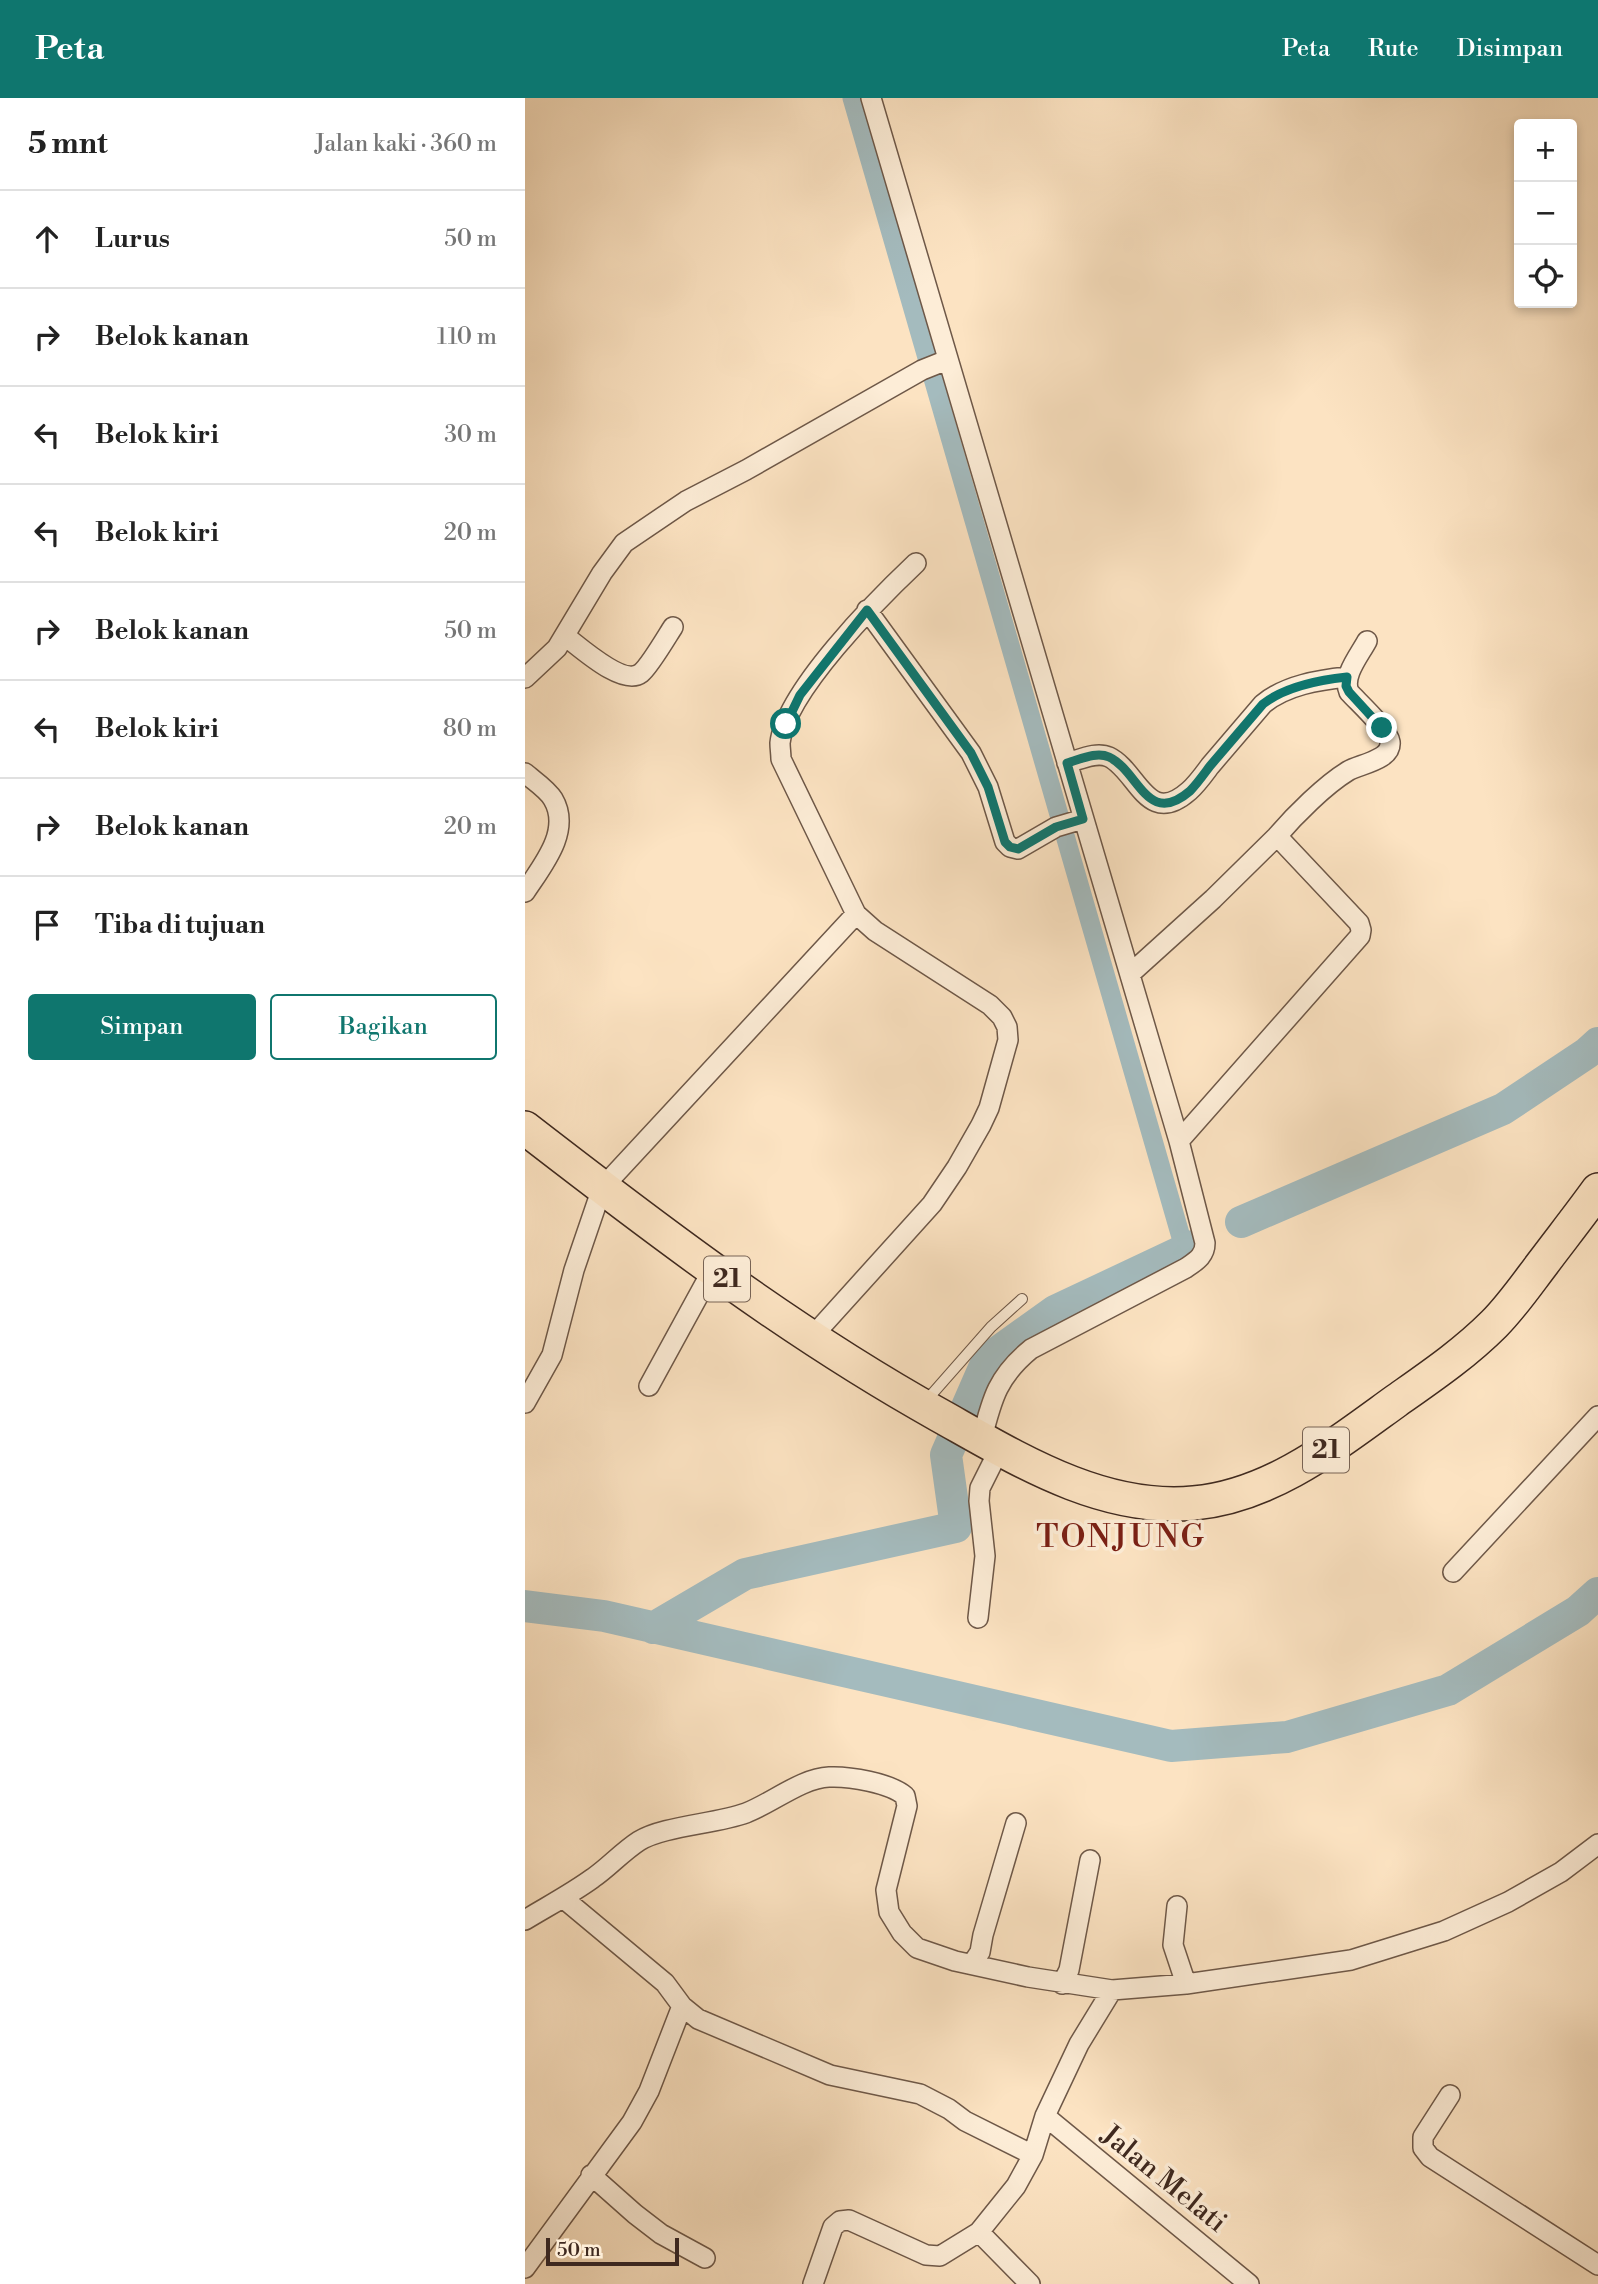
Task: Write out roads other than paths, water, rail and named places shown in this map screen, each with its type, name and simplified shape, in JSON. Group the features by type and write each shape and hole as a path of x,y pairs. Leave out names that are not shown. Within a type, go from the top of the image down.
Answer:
{"highway":[{"name":"21","path":"525,1128 602,1188 811,1338 985,1441 1050,1474 1104,1494 1147,1503 1191,1504 1213,1501 1261,1486 1287,1474 1339,1442 1469,1347 1495,1323 1598,1190"}],"street":[{"path":"871,98 936,364 1067,763 1079,820 1129,974 1205,1239 1205,1249 1200,1258 1186,1268 1031,1349 1013,1364 991,1403 985,1441 979,1501 985,1556 978,1618"},
{"path":"525,678 551,655 602,573 624,543 641,530 686,501 936,364"},
{"path":"811,1338 916,1224 957,1167 989,1108 1008,1040 1007,1027 1002,1017 990,1005 875,931 856,914 781,759 780,742 800,695 867,610 916,563"},
{"path":"867,610 971,753 988,787 1005,842 1010,847 1018,849 1056,827 1079,820"},
{"path":"565,636 618,674 628,677 641,674 673,627"},
{"path":"1129,974 1213,899 1292,819 1347,772 1382,757 1390,747 1390,739 1346,686 1347,677 1367,641"},
{"path":"1067,763 1098,754 1108,757 1120,765 1146,795 1159,803 1171,802 1189,791 1263,704 1274,695 1319,680 1347,677"},
{"path":"525,773 552,798 559,820 557,836 549,853 525,892"},
{"path":"1179,1141 1360,936 1359,923 1277,836"},
{"path":"525,1403 552,1354 574,1269 602,1188 856,914"},
{"path":"649,1386 713,1269"},
{"path":"1453,1572 1598,1416"},
{"path":"525,1920 594,1878 639,1841 748,1812 813,1780 829,1776 870,1782 900,1791 907,1800 886,1890 889,1912 902,1933 917,1948 978,1950 1067,1969 1112,1990 1183,1975 1283,1972 1351,1960 1444,1931 1508,1902 1594,1855"},
{"path":"978,1950 1016,1823"},
{"path":"1067,1969 1090,1860"},
{"path":"563,1898 665,1983 682,2006 704,2022 830,2074 920,2094 949,2109 964,2121 1033,2155"},
{"path":"1177,1906 1173,1945 1183,1975"},
{"path":"813,2284 833,2227 840,2221 849,2220 926,2255 940,2256 979,2232 1016,2186 1033,2155 1045,2116 1079,2044 1112,1990"},
{"path":"525,2268 632,2122 649,2091 682,2006"},
{"path":"1450,2095 1423,2137 1423,2148 1430,2157 1598,2265"},
{"name":"Jalan Melati","path":"1045,2116 1249,2284"},
{"path":"591,2175 661,2234 705,2258"},
{"path":"979,2232 1030,2284"}],"lane":[{"path":"931,1410 991,1327 1022,1299"}],"waterway":[{"path":"852,98 1185,1251"},
{"path":"1241,1222 1503,1109 1598,1043"},
{"path":"653,1628 745,1574 956,1527 946,1455 988,1359 1055,1311 1193,1246"},
{"path":"525,1606 604,1616 1171,1746 1287,1737 1448,1690 1578,1611 1598,1593"}],"district":[{"name":"TONJUNG","path":"1121,1537"}]}
